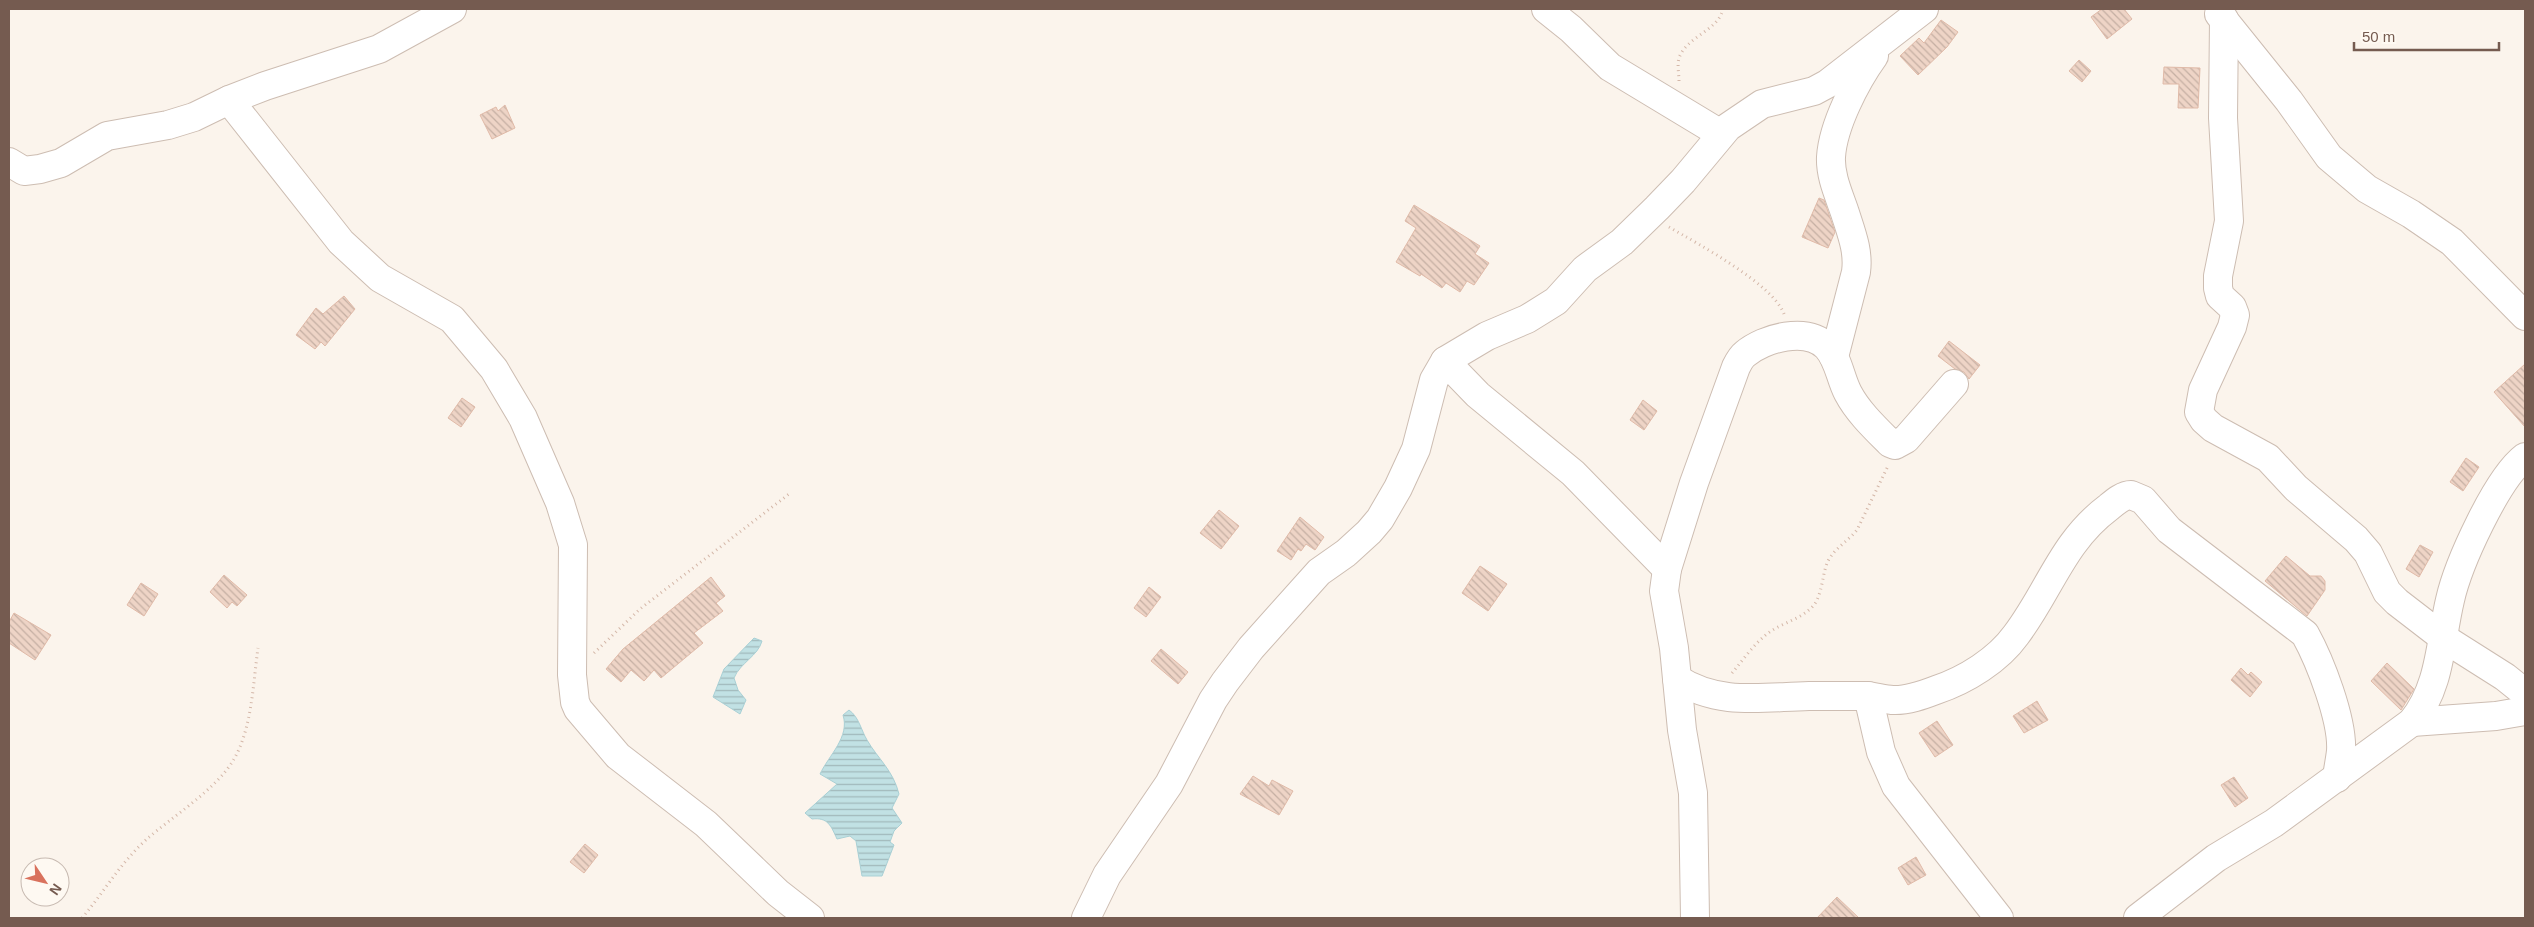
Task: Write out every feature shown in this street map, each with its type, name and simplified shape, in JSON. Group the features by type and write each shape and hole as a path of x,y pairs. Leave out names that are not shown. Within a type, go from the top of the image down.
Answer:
{"street":[{"path":"9,162 24,171 40,169 60,163 107,136 168,125 194,117 229,100 379,49 452,9"},
{"path":"1546,9 1571,29 1610,67 1721,134"},
{"path":"1086,918 1107,875 1169,784 1213,700 1225,682 1251,648 1318,572 1346,553 1380,519 1398,488 1416,449 1434,380 1445,361 1487,336 1526,319 1556,301 1585,269 1622,242 1657,208 1683,181 1721,134 1762,104 1814,91 1827,84 1924,9"},
{"path":"2219,14 2289,101 2328,157 2367,189 2411,214 2452,242 2525,316"},
{"path":"2219,14 2229,221 2218,276 2218,288 2220,296 2232,307 2235,315 2232,327 2203,390 2199,412 2204,420 2213,428 2268,458 2296,488 2360,543 2368,553 2390,596 2445,639 2506,677 2525,693"},
{"path":"1834,357 1857,258 1833,176 1831,158 1834,139 1849,99 1864,69 1885,40"},
{"path":"229,100 341,242 380,278 452,319 494,369 523,418 560,503 573,545 575,569 572,675 575,702 578,709 618,756 706,824 778,893 810,918"},
{"path":"1694,918 1693,793 1682,730 1677,679 1664,591 1668,569 1694,483 1736,367 1744,354 1776,339 1790,336 1814,339 1825,346 1834,357 1848,393 1858,408 1890,443 1898,445 1906,439 1954,384"},
{"path":"1445,361 1478,395 1573,473 1668,569"},
{"path":"2138,918 2216,858 2274,824 2337,778 2412,722 2423,709 2440,663 2454,587 2480,524 2510,471 2525,457"},
{"path":"1677,679 1694,690 1714,695 1746,699 1868,696 1894,700 1912,698 1938,690 1970,675 1994,657 2016,636 2047,588 2067,550 2089,522 2118,500 2131,495 2143,500 2169,530 2305,634 2314,650 2330,695 2340,732 2341,751 2337,778"},
{"path":"1868,696 1881,752 1896,786 1999,918"},
{"path":"2412,722 2496,716 2525,711"}],"path":[{"path":"1682,109 1679,58 1686,47 1720,17 1723,9"},
{"path":"1657,208 1669,227 1723,260 1771,294 1781,305 1790,336"},
{"path":"1714,695 1758,642 1772,631 1803,615 1814,604 1827,563 1836,549 1850,539 1857,530 1898,445"},
{"path":"572,675 640,609 790,494"},
{"path":"82,918 121,866 146,840 200,796 234,760 245,728 258,648"}],"water":[{"path":"754,638 762,641 760,646 740,668 734,678 738,690 746,700 740,714 713,697 724,669"},
{"path":"849,710 860,724 871,747 889,771 899,794 892,808 902,823 894,831 890,842 894,845 882,876 862,876 856,841 850,836 837,839 828,823 822,819 812,819 805,813 837,784 820,774 838,746 844,731 843,715"}],"building":[{"path":"2102,9 2124,9 2132,19 2107,39 2091,17"},
{"path":"1941,20 1958,32 1947,47 1918,75 1900,56 1919,38 1924,43"},
{"path":"2079,60 2091,71 2082,82 2069,71"},
{"path":"2164,67 2200,68 2198,108 2178,108 2179,84 2163,84"},
{"path":"505,105 515,128 492,139 480,115 496,107 498,111"},
{"path":"1819,198 1824,200 1835,232 1828,248 1802,237"},
{"path":"1414,205 1480,246 1475,254 1489,263 1474,285 1467,281 1460,292 1446,283 1442,288 1421,274 1420,276 1396,262 1416,228 1405,221"},
{"path":"344,296 355,309 325,346 321,342 315,349 296,335 316,308 323,314"},
{"path":"1949,341 1980,365 1969,379 1964,372 1955,369 1938,356"},
{"path":"2525,364 2525,427 2494,392"},
{"path":"462,398 475,407 461,427 448,418"},
{"path":"1643,400 1657,411 1644,430 1630,420"},
{"path":"2466,458 2479,467 2463,491 2450,482"},
{"path":"1219,510 1239,526 1221,549 1200,533"},
{"path":"1300,517 1324,537 1315,550 1306,544 1301,551 1298,549 1291,560 1277,551"},
{"path":"2420,545 2433,552 2419,577 2406,569"},
{"path":"2286,556 2310,576 2321,576 2325,581 2325,590 2307,616 2265,581"},
{"path":"1480,566 1507,584 1488,611 1462,593"},
{"path":"224,575 247,595 237,606 232,602 227,608 210,592"},
{"path":"711,577 725,596 716,603 723,611 694,633 703,643 661,678 654,670 644,681 631,670 621,682 606,669 623,649"},
{"path":"141,583 158,594 144,616 127,605"},
{"path":"1149,587 1161,597 1146,617 1134,608"},
{"path":"14,613 51,635 35,660 9,643 9,622"},
{"path":"1161,649 1188,672 1178,684 1151,661"},
{"path":"2387,663 2414,689 2401,710 2371,681"},
{"path":"2241,668 2248,675 2251,672 2262,682 2250,697 2231,680"},
{"path":"2037,701 2048,720 2024,733 2013,716"},
{"path":"1937,721 1953,745 1935,757 1919,733"},
{"path":"1253,776 1269,786 1272,780 1293,791 1279,815 1240,794"},
{"path":"2234,777 2248,798 2235,807 2221,785"},
{"path":"585,844 598,855 584,873 570,862"},
{"path":"1916,857 1926,875 1908,885 1898,868"},
{"path":"1837,897 1859,918 1817,918"}]}
